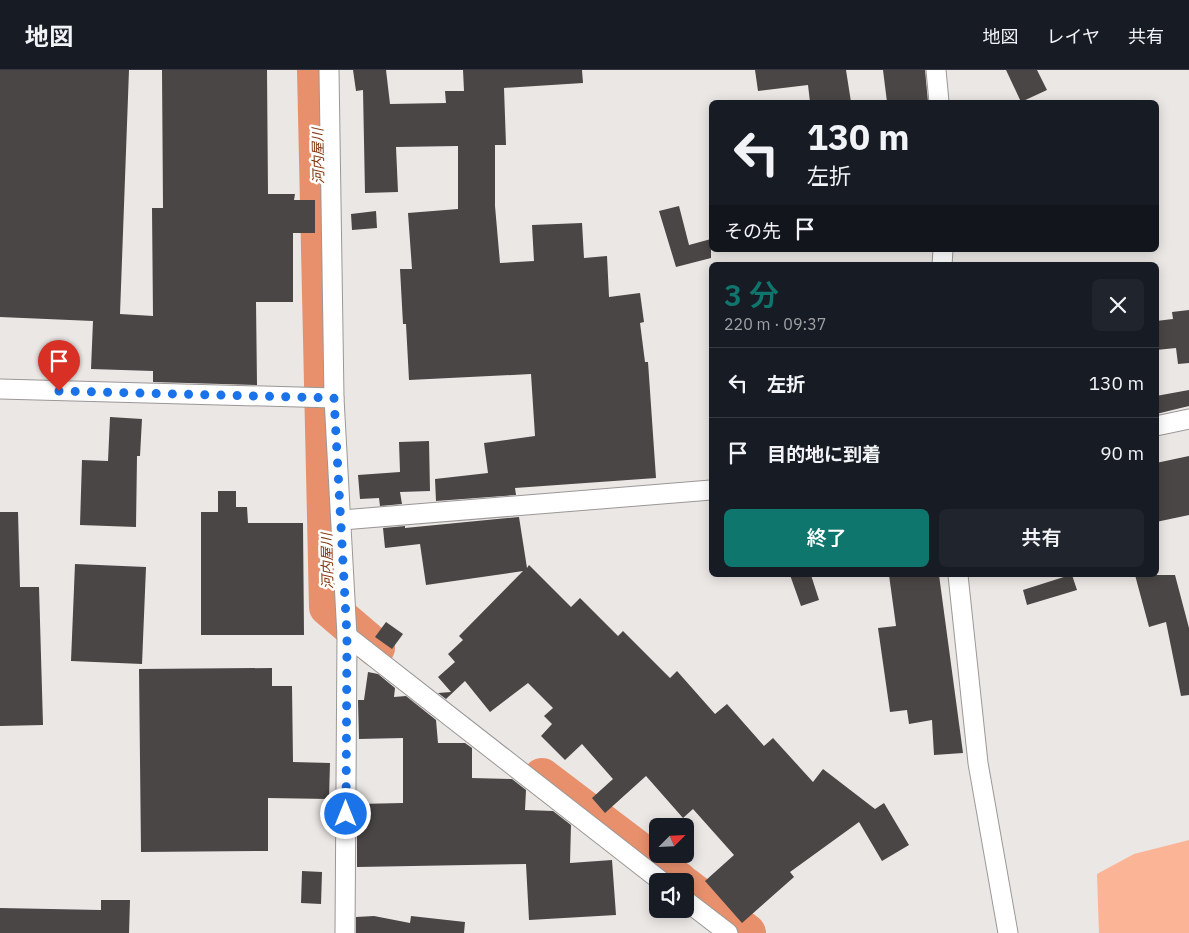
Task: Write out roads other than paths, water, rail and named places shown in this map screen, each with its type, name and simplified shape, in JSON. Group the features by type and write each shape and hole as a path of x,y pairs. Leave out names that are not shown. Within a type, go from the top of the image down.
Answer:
{"street":[{"path":"329,70 334,398 347,636 345,933"},
{"path":"936,70 939,100"},
{"path":"0,389 334,398"},
{"path":"1159,425 1189,419"},
{"path":"342,520 709,490"},
{"path":"958,577 978,763 1008,933"},
{"path":"347,636 651,873"},
{"path":"694,907 728,933"}],"waterway":[{"name":"河内屋川","path":"316,70 328,607 376,648"},
{"name":"河内屋川","path":"542,777 668,873"},
{"name":"河内屋川","path":"694,893 747,933"}]}
